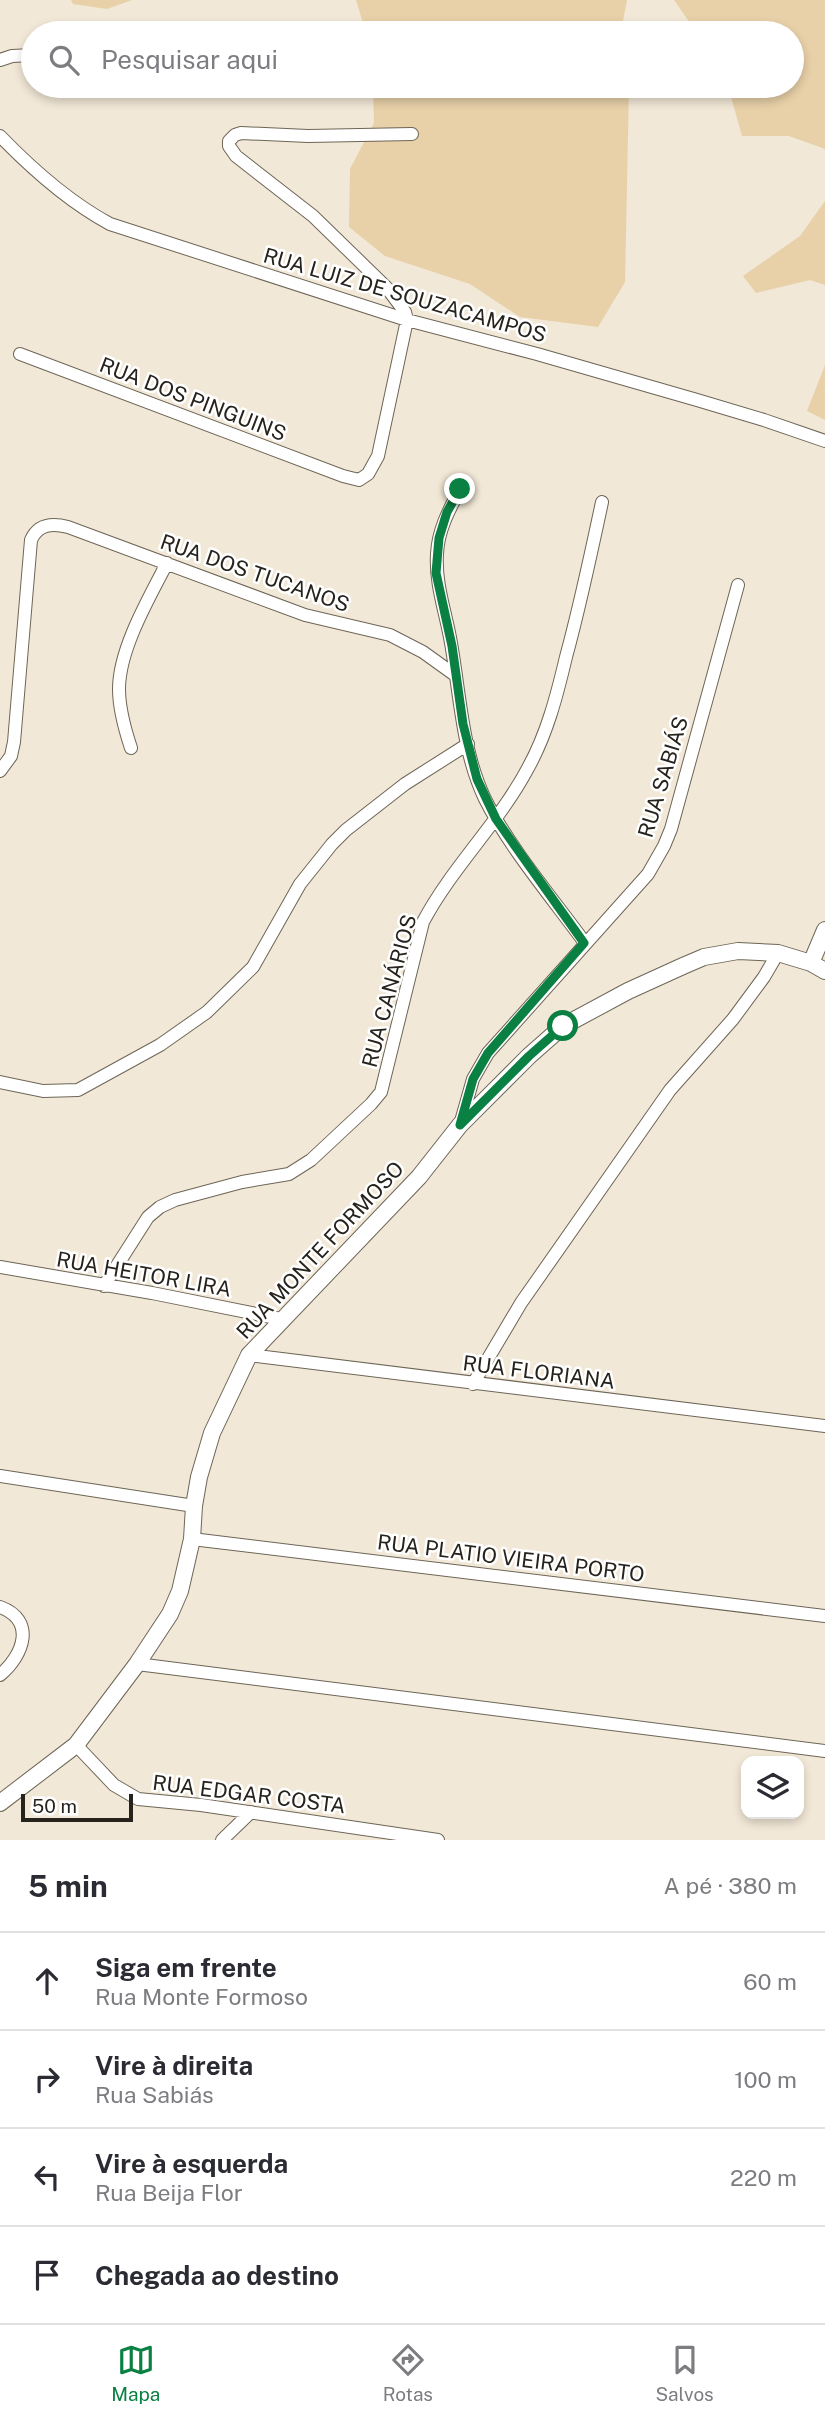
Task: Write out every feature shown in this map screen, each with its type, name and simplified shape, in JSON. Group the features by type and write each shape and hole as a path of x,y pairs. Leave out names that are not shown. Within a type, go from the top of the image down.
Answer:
{"street":[{"path":"0,60 21,56"},
{"path":"407,320 405,312 387,288 313,216 236,156 229,146 229,141 240,133 308,136 412,134"},
{"name":"RUA LUIZ DE SOUZACAMPOS","path":"0,136 89,213 110,224 407,320 764,419 825,441"},
{"name":"RUA DOS PINGUINS","path":"20,354 359,480 364,478 378,456 407,320"},
{"path":"460,489 447,512 437,554 439,587 468,744 481,789 496,819 584,943"},
{"name":"RUA CANÁRIOS","path":"104,1286 148,1217 160,1207 242,1182 289,1174 332,1142 382,1092 423,922 529,768 548,721 584,590 602,502"},
{"name":"RUA DOS TUCANOS","path":"0,771 11,756 14,742 29,550 36,530 45,526 62,526 306,615 400,639 455,675"},
{"path":"131,748 121,707 120,680 140,618 167,563"},
{"name":"RUA SABIÁS","path":"460,1125 473,1079 488,1053 648,874 664,846 671,830 738,586"},
{"path":"0,1082 43,1090 78,1090 160,1045 207,1012 253,967 300,884 345,830 405,784 468,744"},
{"path":"818,967 825,930"},
{"name":"RUA MONTE FORMOSO","path":"0,1803 76,1745 137,1664 170,1614 180,1591 192,1539 199,1477 212,1433 249,1355 419,1177 460,1125 548,1038 582,1015 628,991 704,957 738,951 778,953 818,967"},
{"path":"473,1384 522,1303 664,1098 733,1019 778,953"},
{"name":"RUA HEITOR LIRA","path":"0,1268 152,1293 281,1319"},
{"name":"RUA FLORIANA","path":"249,1355 825,1426"},
{"path":"0,1476 194,1506"},
{"name":"RUA PLATIO VIEIRA PORTO","path":"192,1539 825,1616"},
{"path":"0,1607 13,1611 21,1622 24,1634 10,1667 0,1675"},
{"path":"137,1664 825,1751"},
{"name":"RUA EDGAR COSTA","path":"76,1745 114,1785 138,1799 251,1812 438,1840"},
{"path":"222,1840 251,1812"}],"shaded area":[{"path":"71,0 132,0 107,9 73,4"},
{"path":"356,0 627,0 623,21 362,21"},
{"path":"674,0 825,0 825,149 789,136 742,136 731,98 804,98 804,21 689,21"},
{"path":"373,98 629,98 625,282 598,327 520,317 470,284 385,256 349,227 350,169 374,123"},
{"path":"825,201 825,285 810,280 756,293 743,276 800,236"},
{"path":"825,365 825,420 807,411"}],"route":[{"path":"460,489 447,512 439,538 436,573 452,646 459,705 477,779 496,819 584,943 488,1053 473,1079 460,1125 563,1026"}]}
